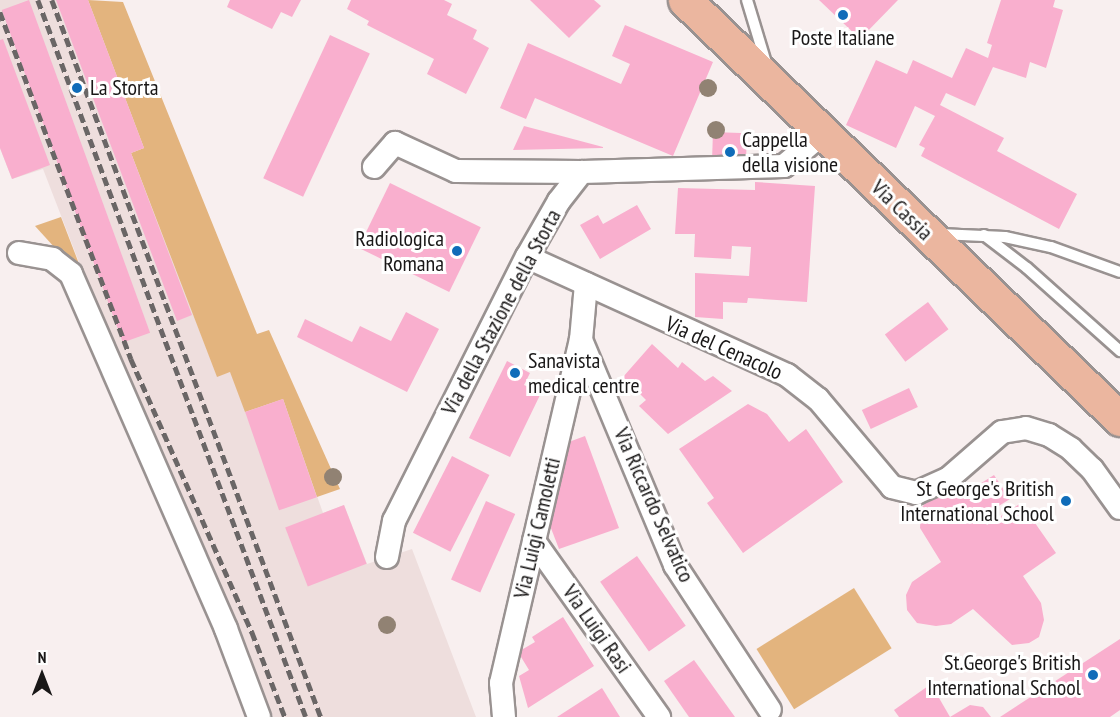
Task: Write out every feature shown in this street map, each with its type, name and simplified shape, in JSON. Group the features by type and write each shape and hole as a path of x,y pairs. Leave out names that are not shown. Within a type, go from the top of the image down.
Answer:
{"main road":[{"name":"Via Cassia","path":"685,0 1120,419"}],"street":[{"path":"374,167 395,143 456,171 582,172 784,166 823,133"},
{"name":"Via della Stazione della Storta","path":"387,557 394,520 527,257 559,201 582,172"},
{"path":"19,253 52,259 71,274 226,629 259,717"},
{"name":"Via del Cenacolo","path":"527,257 787,375 818,399 892,487 916,493 949,478 1002,432 1026,428 1049,435 1071,449 1092,469 1120,508"},
{"name":"Via Riccardo Selvatico","path":"585,284 581,340 675,565 770,710"},
{"name":"Via Luigi Camoletti","path":"504,717 501,683 581,340"},
{"name":"Via Luigi Rasi","path":"534,541 659,717"}],"lane":[{"path":"747,0 775,87"},
{"path":"927,234 983,234 1051,247 1120,272"},
{"path":"983,234 1027,268 1120,351"}],"shaded area":[{"path":"0,0 88,0 144,148 131,153 217,376 230,372 283,399 323,513 344,505 367,564 412,549 476,717 273,717 247,647 113,350 43,169 12,179 0,148"},
{"path":"88,0 123,2 257,334 269,330 340,489 317,497 283,399 245,412 230,372 217,377 131,153 144,148"},
{"path":"61,217 86,282 35,226"},
{"path":"854,588 892,648 794,709 756,649"}],"building":[{"path":"29,0 150,333 123,343 2,10"},
{"path":"56,0 88,0 144,148 131,153 192,315 177,321"},
{"path":"230,0 301,0 292,17 281,12 272,29 227,7"},
{"path":"351,0 444,0 452,4 447,15 477,30 473,39 489,48 466,94 427,74 434,59 367,25 369,21 347,9"},
{"path":"530,0 594,0 601,6 569,38"},
{"path":"819,0 898,0 860,39"},
{"path":"1001,0 1055,0 1053,7 1063,10 1046,68 1030,62 1026,78 993,67 975,106 946,93 940,105 1004,138 997,151 1077,194 1059,229 921,156 925,148 919,145 935,116 915,106 896,148 846,125 876,60 907,74 913,60 952,78 966,48 988,58 992,45 987,43"},
{"path":"625,25 713,62 673,156 535,98 526,119 500,108 528,43 621,84 630,64 612,56"},
{"path":"330,35 370,54 303,197 263,178"},
{"path":"3,39 50,165 12,179 0,148 0,40"},
{"path":"524,126 603,147 603,148 513,150"},
{"name":"Cappella della visione","path":"713,132 747,133 746,160 712,159"},
{"path":"755,182 815,186 807,302 748,298 747,303 723,302 723,319 695,317 695,273 749,276 751,247 732,246 731,259 694,257 695,234 675,234 678,188 755,190"},
{"path":"390,183 481,227 449,292 358,248"},
{"path":"637,205 651,229 600,259 580,225 598,215 603,224"},
{"path":"928,302 948,329 905,362 885,334"},
{"path":"406,312 439,329 407,392 297,337 305,319 352,342 360,326 391,341"},
{"path":"652,344 678,368 682,362 705,381 713,376 732,391 668,434 639,406 646,400 623,377"},
{"path":"507,361 530,373 524,385 541,393 510,457 469,438"},
{"path":"909,388 918,407 871,429 862,410"},
{"path":"283,399 317,497 279,510 245,412"},
{"path":"748,404 767,414 789,442 806,429 843,482 743,553 707,503 714,498 679,449"},
{"path":"585,436 619,528 559,549 549,523 566,443"},
{"path":"452,456 489,475 450,552 413,533"},
{"path":"994,475 1010,499 981,517 987,525 1021,503 1056,553 1023,576 1041,603 1044,620 1039,637 1029,643 1012,645 973,609 951,624 936,626 917,623 907,610 906,595 912,582 941,562 920,528 921,509 931,494 947,490 964,494"},
{"path":"486,501 515,514 480,593 451,580"},
{"path":"344,505 367,564 308,586 285,528"},
{"path":"637,556 686,626 649,651 600,582"},
{"path":"563,617 594,666 528,708 519,676 529,670 518,652 535,642 532,637"},
{"name":"St.George's British International School","path":"1120,639 1120,710 1110,717 1000,717"},
{"path":"694,660 735,717 689,717 664,681"},
{"name":"St.George's British International School","path":"931,684 950,717 899,717 894,710"},
{"path":"602,688 620,717 557,717"},
{"name":"St.George's British International School","path":"970,705 983,707 991,717 950,717"}],"railway":[{"path":"38,0 306,717"},
{"path":"52,0 321,717"},
{"path":"0,12 131,359 252,632 285,717"}],"place":[{"name":"Poste Italiane","path":"843,15"},
{"name":"La Storta","path":"77,88"},
{"name":"Cappella della visione","path":"730,152"},
{"name":"Radiologica Romana","path":"457,251"},
{"name":"Sanavista medical centre","path":"515,373"},
{"name":"St George's British International School","path":"1066,501"},
{"name":"St.George's British International School","path":"1093,675"}]}
